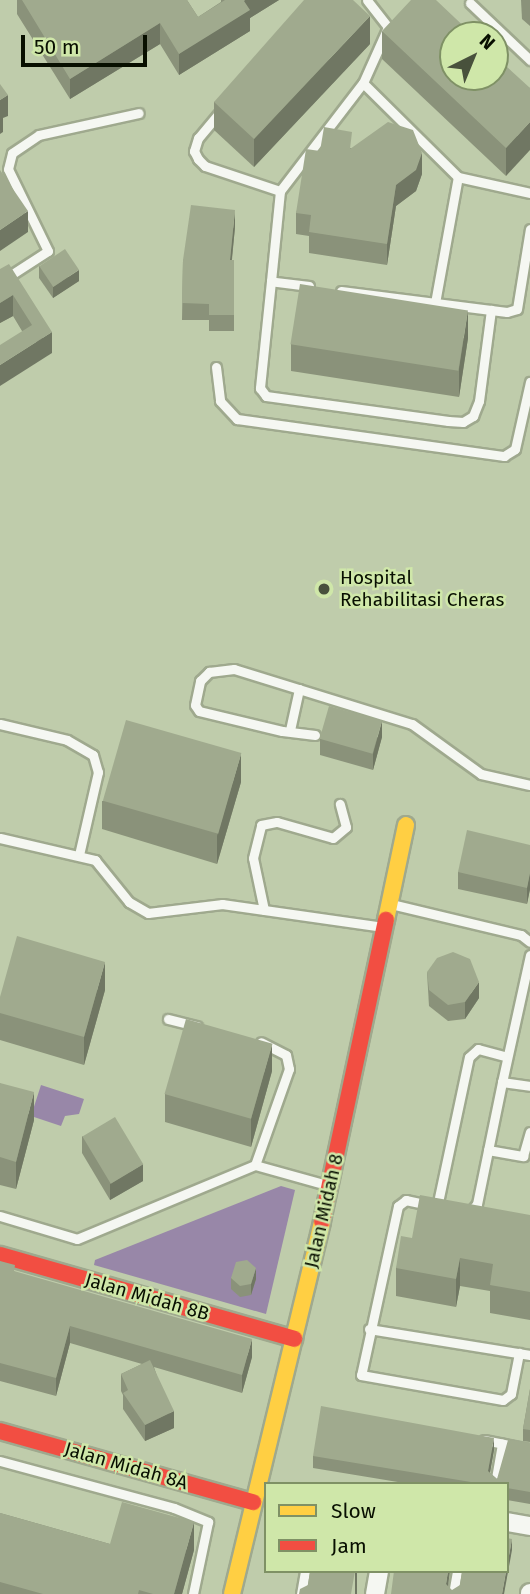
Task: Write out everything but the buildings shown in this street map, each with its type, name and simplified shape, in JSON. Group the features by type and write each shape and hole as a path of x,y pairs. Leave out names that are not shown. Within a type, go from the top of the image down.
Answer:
{"street":[{"name":"Jalan Midah 8","path":"232,1594 330,1186 406,825"},
{"name":"Jalan Midah 8B","path":"0,1255 294,1339"},
{"name":"Jalan Midah 8A","path":"0,1431 253,1502"},
{"path":"509,1522 530,1526"},
{"path":"375,1594 379,1573"}],"lane":[{"path":"367,0 388,27 363,83 280,191 260,388 266,396 463,422 473,416 479,401 491,310"},
{"path":"470,1 530,60"},
{"path":"363,83 458,177 530,193"},
{"path":"232,99 198,138 194,151 198,159 205,166 280,191"},
{"path":"0,282 48,251 8,169 12,153 39,135 139,113"},
{"path":"435,303 458,177"},
{"path":"271,281 491,310 517,309 530,229"},
{"path":"216,367 220,401 237,419 504,456 515,449 530,382"},
{"path":"315,734 199,711 195,705 204,676 225,669 412,724 481,774 530,785"},
{"path":"290,730 299,689"},
{"path":"0,724 67,740 93,755 98,772 79,856"},
{"path":"264,911 253,858 261,825 277,822 333,838 345,827 340,804"},
{"path":"0,838 79,856 102,865 128,902 148,913 222,904 384,928"},
{"path":"389,903 522,935 530,942"},
{"path":"457,1212 474,1212 530,955"},
{"path":"168,1018 208,1029"},
{"path":"248,1039 275,1045 286,1055 289,1069 255,1165"},
{"path":"437,1207 470,1057 478,1049 507,1057"},
{"path":"502,1082 530,1086"},
{"path":"488,1150 523,1156 530,1132"},
{"path":"0,1216 77,1240 255,1165 330,1186"},
{"path":"447,1209 406,1200 397,1206 360,1370 366,1377 503,1400 511,1394 519,1353"},
{"path":"369,1329 530,1355"},
{"path":"475,1439 530,1449"},
{"path":"495,1482 502,1444"},
{"path":"0,1461 174,1508 208,1522 193,1594"},
{"path":"301,1594 305,1573"},
{"path":"453,1594 457,1573"}],"shaded area":[{"path":"41,1085 84,1099 79,1114 65,1116 61,1126 31,1116"},
{"path":"281,1186 295,1190 266,1314 94,1265 95,1260"}],"traffic: slow":[{"path":"386,920 406,825"},
{"path":"232,1594 322,1221"}],"traffic: jam":[{"path":"322,1221 386,920"},
{"path":"0,1255 294,1339"},
{"path":"0,1431 253,1502"}],"place":[{"name":"Hospital Rehabilitasi Cheras","path":"324,589"}]}
